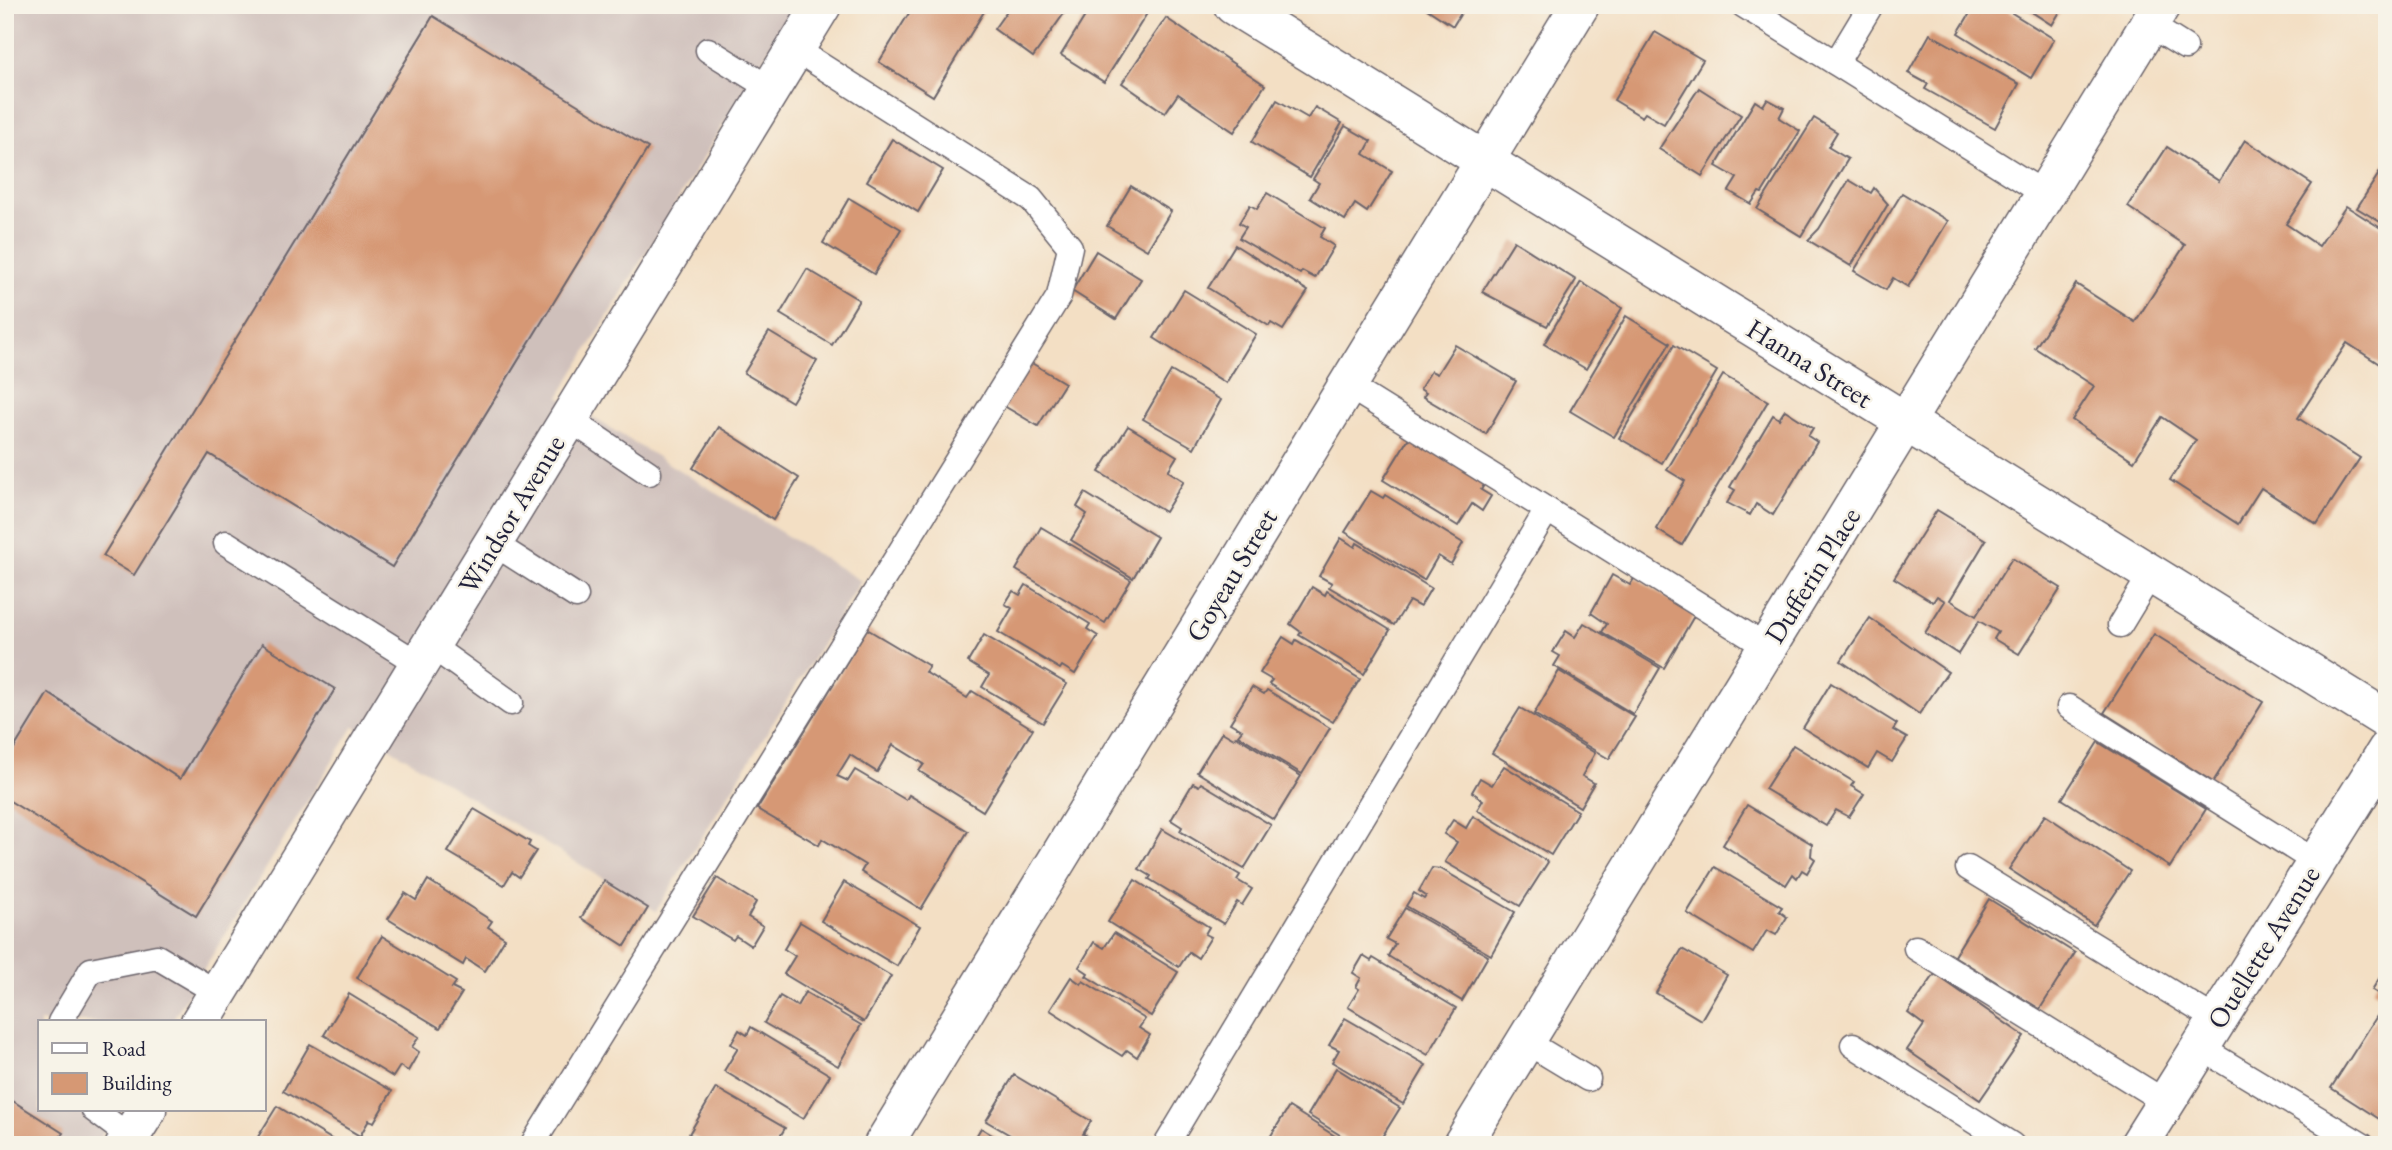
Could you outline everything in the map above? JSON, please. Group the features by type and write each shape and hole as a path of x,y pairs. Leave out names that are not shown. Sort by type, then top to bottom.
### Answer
{"street":[{"name":"Windsor Avenue","path":"209,1008 822,5"},
{"name":"Hanna Street","path":"1233,5 2387,720"},
{"name":"Goyeau Street","path":"883,1145 1580,5"},
{"name":"Dufferin Place","path":"1462,1145 2155,15"},
{"name":"Ouellette Avenue","path":"2139,1145 2387,750"}],"lane":[{"path":"1743,5 2045,194"},
{"path":"1836,63 1871,5"},
{"path":"2155,15 2185,47"},
{"path":"531,1145 1059,296 1070,247 1031,199 795,49"},
{"path":"708,50 771,89"},
{"path":"1347,386 1767,647"},
{"path":"569,419 649,473"},
{"path":"1166,1145 1547,510"},
{"path":"226,543 511,703"},
{"path":"493,543 576,596"},
{"path":"2120,625 2151,575"},
{"path":"2069,707 2316,862"},
{"path":"1968,868 2210,1034 2362,1145"},
{"path":"1916,948 2167,1103"},
{"path":"61,1020 91,970 157,957 209,1008"},
{"path":"1525,1041 1588,1079"},
{"path":"1853,1045 2012,1145"},
{"path":"98,1112 134,1130"}],"shaded area":[{"path":"5,5 795,5 559,397 861,581 656,911 354,726 172,1020 38,1020 38,1112 116,1112 96,1145 5,1145"}],"building":[{"path":"914,5 978,5 985,10 933,96 879,62"},
{"path":"1011,5 1070,5 1033,57 994,29"},
{"path":"1092,5 1151,7 1104,82 1061,55"},
{"path":"1421,5 1466,5 1453,26"},
{"path":"1975,5 1999,5 2054,39 2031,78 1958,33"},
{"path":"2021,5 2064,5 2052,25"},
{"path":"433,16 648,148 392,567 209,454 134,575 103,556"},
{"path":"1166,18 1265,85 1234,132 1178,94 1165,113 1122,83"},
{"path":"1655,32 1703,60 1664,124 1645,113 1642,117 1614,100"},
{"path":"1930,34 2019,84 1995,128 1925,89 1928,84 1908,73"},
{"path":"1699,88 1741,115 1702,176 1659,149"},
{"path":"1767,99 1784,108 1779,118 1800,131 1762,193 1759,192 1751,204 1729,191 1737,178 1716,166 1755,101 1763,106"},
{"path":"1277,100 1308,118 1315,107 1342,123 1310,177 1252,142"},
{"path":"1814,118 1837,132 1828,147 1848,159 1801,236 1757,209"},
{"path":"1345,126 1371,141 1364,154 1392,171 1367,212 1355,204 1345,220 1310,198 1319,183 1313,179"},
{"path":"892,139 943,170 918,212 867,181"},
{"path":"2245,140 2312,184 2286,224 2319,246 2346,206 2387,232 2387,369 2347,343 2298,418 2360,458 2317,524 2261,488 2238,524 2170,480 2196,440 2162,417 2134,461 2072,420 2094,386 2035,348 2076,284 2135,322 2185,245 2128,207 2167,147 2219,181"},
{"path":"2387,161 2387,226 2357,208"},
{"path":"1849,180 1871,193 1874,188 1888,204 1851,266 1808,240 1819,229"},
{"path":"1131,186 1171,211 1147,250 1107,226"},
{"path":"1267,193 1325,228 1320,237 1334,246 1315,278 1302,271 1300,274 1239,238 1246,227 1239,223 1250,205 1257,209"},
{"path":"1902,193 1948,221 1908,287 1893,278 1886,290 1854,271"},
{"path":"849,198 901,229 874,274 823,243"},
{"path":"1514,241 1576,280 1547,326 1482,292"},
{"path":"1235,245 1308,291 1283,330 1271,323 1269,326 1208,288"},
{"path":"1096,251 1141,279 1116,319 1072,291"},
{"path":"807,269 859,300 832,345 780,314"},
{"path":"1581,282 1622,308 1586,369 1544,344"},
{"path":"1184,290 1256,334 1226,383 1154,338"},
{"path":"1626,316 1670,343 1614,437 1570,411"},
{"path":"769,332 817,361 792,402 744,373"},
{"path":"1455,345 1516,381 1486,434 1423,397 1426,393 1420,389 1431,371 1437,374"},
{"path":"1674,345 1717,371 1662,463 1619,438"},
{"path":"1030,362 1065,383 1038,426 1004,406"},
{"path":"1171,371 1221,400 1194,448 1143,419"},
{"path":"1723,375 1768,401 1682,545 1656,529 1685,481 1667,470"},
{"path":"1785,410 1813,428 1808,436 1817,442 1773,515 1756,504 1750,515 1727,503 1735,490 1730,487 1773,415 1779,419"},
{"path":"1128,426 1177,456 1168,471 1184,481 1165,512 1099,472"},
{"path":"719,427 799,478 773,520 693,468"},
{"path":"1410,436 1485,483 1481,490 1491,496 1482,511 1472,504 1458,526 1383,480"},
{"path":"1371,491 1383,498 1385,495 1463,543 1451,564 1438,556 1424,580 1345,532"},
{"path":"1085,493 1157,537 1133,578 1071,540 1087,514 1077,507"},
{"path":"1937,510 1986,540 1950,600 1976,616 2012,558 2061,588 2019,654 1994,639 1998,632 1979,621 1958,654 1925,633 1945,601 1937,596 1933,602 1894,578"},
{"path":"1041,527 1131,580 1105,623 1016,570"},
{"path":"1341,538 1355,547 1357,543 1431,588 1420,607 1409,601 1394,625 1329,587 1332,583 1319,576"},
{"path":"1612,575 1630,585 1635,577 1694,616 1664,668 1602,632 1607,624 1591,613"},
{"path":"1026,585 1090,624 1087,629 1098,636 1075,674 1062,666 1060,669 998,632 1012,608 1005,604 1013,591 1020,595"},
{"path":"1312,587 1325,595 1327,591 1390,630 1364,674 1299,635 1301,632 1290,624"},
{"path":"1870,618 1948,672 1919,714 1841,661"},
{"path":"1584,623 1660,668 1633,714 1554,666 1560,656 1553,652 1566,631 1575,637"},
{"path":"867,629 929,666 925,672 967,698 972,691 1033,729 983,811 919,771 924,764 893,745 877,772 850,755 837,776 848,781 855,770 906,800 909,795 968,831 921,909 861,872 865,865 822,839 819,845 757,809"},
{"path":"2154,634 2263,702 2213,782 2104,713"},
{"path":"984,635 1067,684 1043,723 982,687 989,675 968,662"},
{"path":"1283,637 1294,644 1296,640 1360,679 1333,722 1269,684 1272,680 1260,673"},
{"path":"262,644 335,689 196,916 5,798 5,763 48,693 180,779"},
{"path":"1559,671 1635,717 1609,759 1534,714"},
{"path":"1831,683 1897,724 1893,730 1907,738 1892,762 1877,753 1868,768 1803,728"},
{"path":"1252,687 1264,694 1267,690 1330,728 1302,774 1238,735 1242,730 1230,723"},
{"path":"1520,708 1595,753 1582,776 1594,783 1580,807 1492,753"},
{"path":"1222,732 1234,739 1236,736 1301,776 1274,820 1197,772"},
{"path":"2098,742 2206,809 2170,867 2062,799"},
{"path":"1793,745 1854,782 1851,786 1864,794 1849,817 1836,810 1826,826 1765,789"},
{"path":"1504,766 1578,811 1551,855 1477,810 1483,800 1472,792 1480,778 1492,785"},
{"path":"1193,783 1199,786 1201,783 1271,825 1244,869 1180,831 1182,827 1171,820"},
{"path":"1747,805 1812,844 1811,856 1815,859 1807,873 1802,870 1797,878 1793,874 1786,885 1723,845"},
{"path":"474,809 530,842 528,846 536,851 519,877 512,872 504,885 448,852"},
{"path":"2045,815 2130,871 2094,925 2009,869"},
{"path":"1473,816 1548,862 1520,906 1445,862 1457,842 1444,834 1453,820 1466,828"},
{"path":"1162,829 1240,875 1237,880 1252,889 1242,905 1237,902 1224,924 1149,879 1151,876 1139,869"},
{"path":"1715,867 1782,907 1779,911 1787,917 1776,935 1767,930 1753,953 1687,913"},
{"path":"1432,868 1441,869 1515,912 1491,955 1406,906 1414,893 1424,899 1426,896 1419,891"},
{"path":"717,878 756,902 748,917 763,926 751,946 736,936 733,940 693,916"},
{"path":"428,880 492,921 488,927 505,938 485,971 466,959 463,965 388,919 405,893 416,900"},
{"path":"1135,880 1209,927 1205,934 1211,937 1198,958 1189,952 1179,967 1108,922"},
{"path":"604,881 648,908 625,946 581,918"},
{"path":"844,882 920,926 897,966 821,921"},
{"path":"1989,899 2075,953 2040,1009 1954,956"},
{"path":"1405,908 1488,956 1462,1001 1388,956 1395,944 1386,939"},
{"path":"800,922 891,976 864,1022 784,974 795,956 784,949"},
{"path":"1114,933 1178,972 1151,1016 1086,976 1088,973 1079,967 1094,942 1104,948"},
{"path":"382,936 456,982 452,988 462,993 440,1028 357,978"},
{"path":"1682,949 1727,975 1701,1020 1656,993"},
{"path":"1363,956 1371,961 1373,958 1456,1008 1428,1055 1348,1007 1359,989 1356,987 1361,978 1353,973"},
{"path":"2387,966 2387,999 2372,990"},
{"path":"1935,974 2024,1036 1980,1100 1907,1050 1924,1025 1908,1013"},
{"path":"1071,977 1081,984 1083,981 1145,1019 1139,1028 1150,1035 1137,1057 1127,1050 1122,1056 1050,1010"},
{"path":"805,992 861,1025 838,1066 764,1023 780,996 797,1006"},
{"path":"349,994 419,1037 412,1047 419,1052 408,1071 400,1066 393,1077 324,1035"},
{"path":"2377,1016 2387,1022 2387,1124 2331,1088"},
{"path":"1345,1018 1426,1065 1403,1104 1332,1062 1339,1050 1329,1045"},
{"path":"751,1027 830,1075 803,1119 724,1071 738,1048 731,1044 739,1030 747,1035"},
{"path":"310,1044 392,1091 374,1122 369,1120 360,1136 283,1091"},
{"path":"1336,1068 1400,1108 1377,1145 1365,1142 1363,1145 1356,1145 1308,1115"},
{"path":"1014,1075 1091,1121 1083,1134 1089,1137 1084,1145 1027,1145 986,1121"},
{"path":"716,1088 785,1128 775,1145 707,1145 689,1134"},
{"path":"5,1096 63,1133 55,1145 5,1145"},
{"path":"277,1106 341,1145 253,1145"},
{"path":"1289,1107 1308,1119 1349,1145 1265,1145"},
{"path":"981,1128 1008,1145 971,1145"}]}
